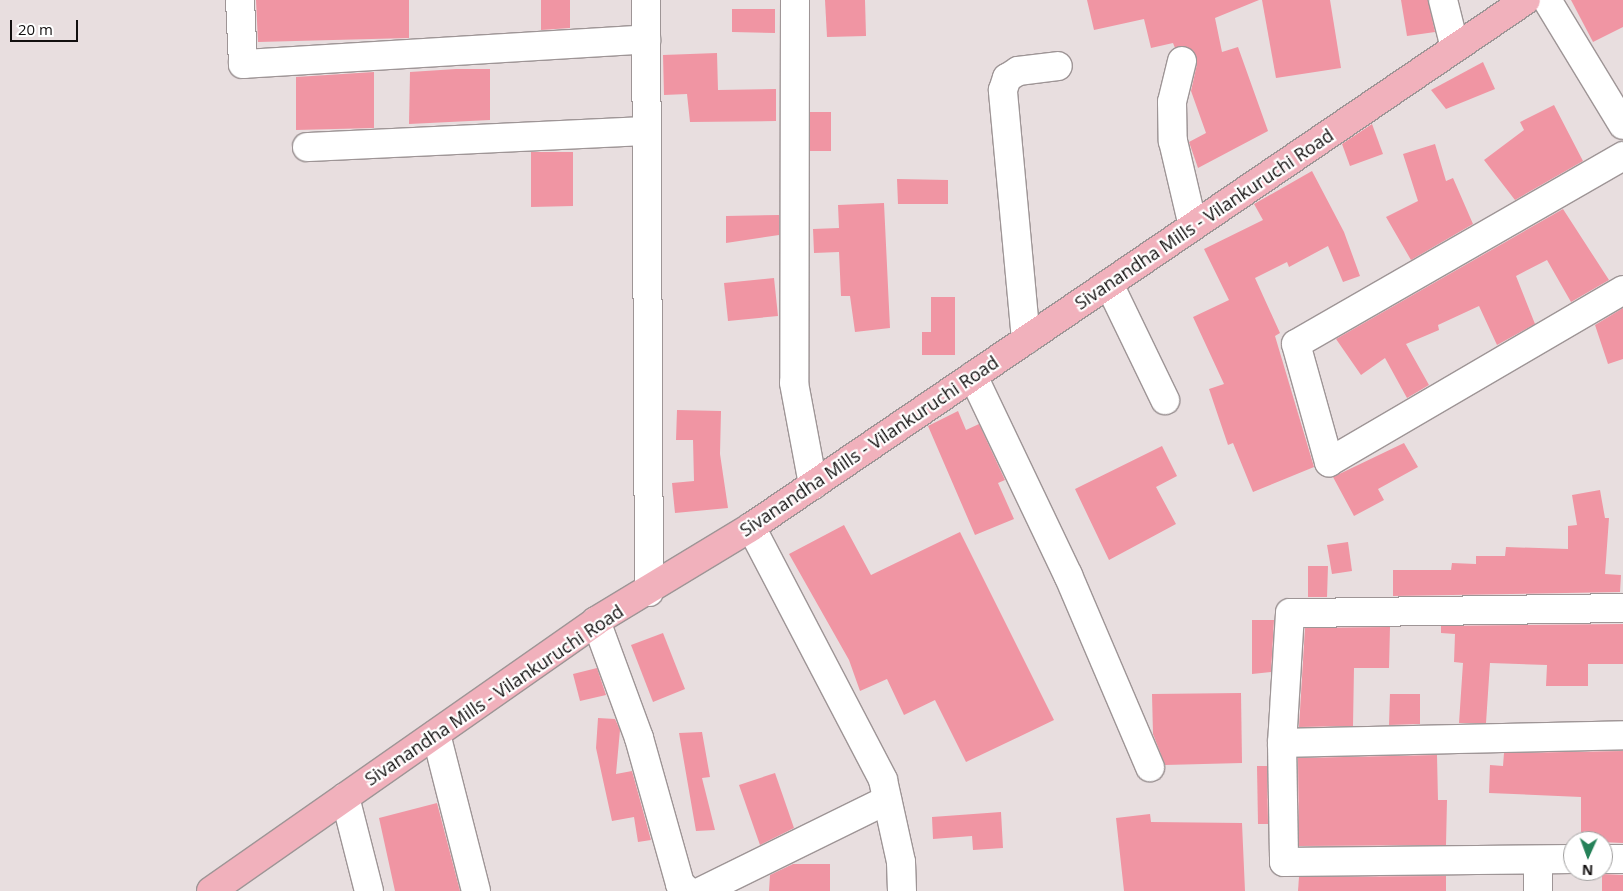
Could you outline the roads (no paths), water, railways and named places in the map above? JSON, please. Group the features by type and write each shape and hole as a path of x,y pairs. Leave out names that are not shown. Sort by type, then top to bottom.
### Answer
{"main road":[{"name":"Sivanandha Mills - Vilankuruchi Road","path":"211,891 596,621 649,592 751,527 1526,0"}],"street":[{"path":"240,0 243,64 646,38"},
{"path":"646,0 649,592"},
{"path":"795,0 794,383 813,485"},
{"path":"1443,0 1455,48"},
{"path":"1547,0 1623,125"},
{"path":"1182,61 1172,102 1173,141 1193,226"},
{"path":"1026,340 1003,90 1007,78 1018,71 1058,66"},
{"path":"307,147 647,131"},
{"path":"1623,156 1296,344 1329,462 1623,290"},
{"path":"1109,284 1165,400"},
{"path":"973,376 1068,575 1150,767"},
{"path":"751,527 883,780 902,891"},
{"path":"1563,860 1284,862 1282,743 1290,613 1623,608"},
{"path":"596,621 639,738 680,884 688,891"},
{"path":"436,734 476,891"},
{"path":"1282,743 1623,735"},
{"path":"345,798 369,891"},
{"path":"702,891 887,800"},
{"path":"1538,860 1538,891"}]}
